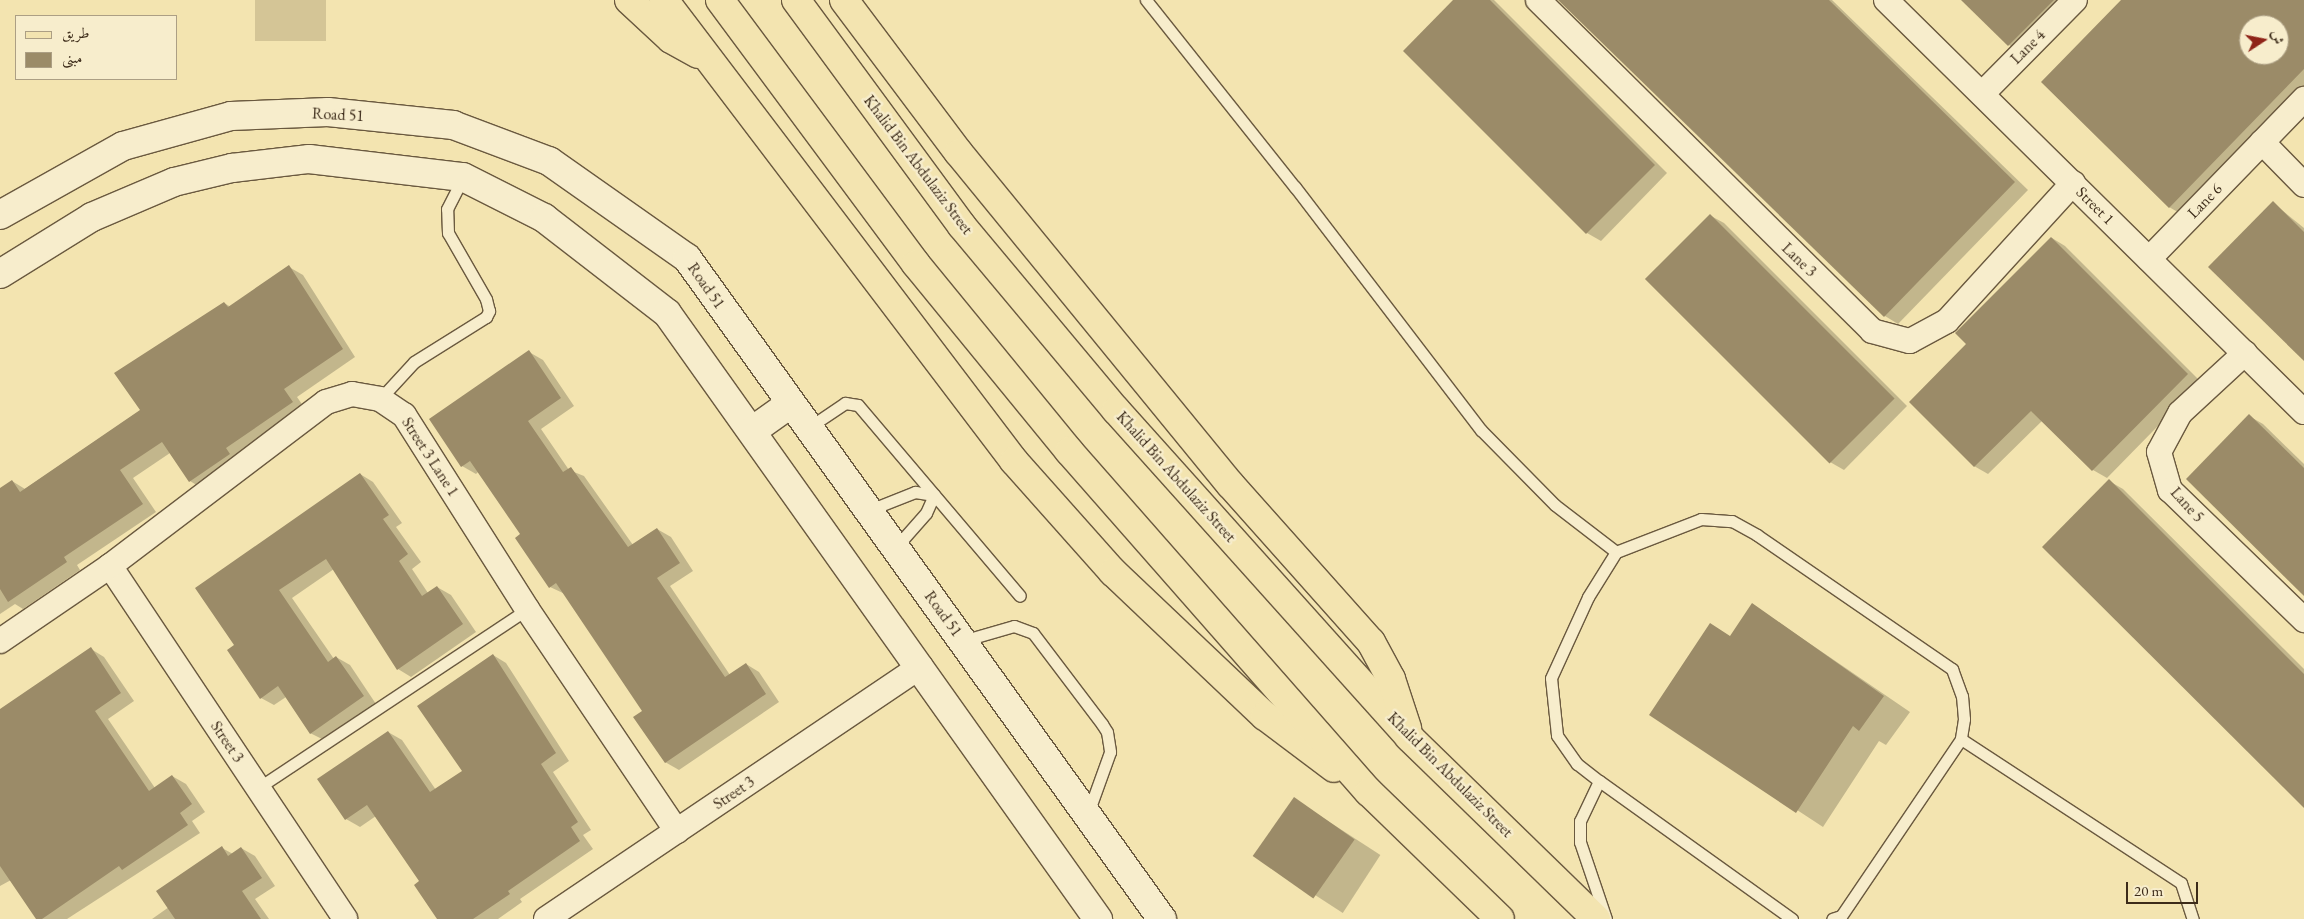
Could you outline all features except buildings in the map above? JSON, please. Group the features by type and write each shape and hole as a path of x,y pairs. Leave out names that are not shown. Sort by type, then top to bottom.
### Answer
{"main road":[{"path":"629,0 671,39 707,59"},
{"path":"664,0 1014,461 1113,572 1265,716 1293,739 1369,792"},
{"path":"720,0 916,264 1069,451 1369,792 1500,919"},
{"name":"Khalid Bin Abdulaziz Street","path":"796,0 962,226 1116,410 1410,737 1596,919"},
{"path":"844,0 959,153 1129,361 1230,484 1371,642 1391,679 1410,737"}],"street":[{"name":"Lane 3","path":"1538,0 1872,331 1910,341 1947,321 2073,184"},
{"name":"Street 1","path":"1886,0 2304,412"},
{"name":"Lane 4","path":"1982,94 2075,0"},
{"name":"Lane 6","path":"2149,259 2304,100"},
{"name":"Road 51","path":"0,215 122,146 231,116 328,112 453,126 549,162 687,258 790,404 1162,919"},
{"path":"2262,142 2304,185"},
{"path":"0,274 92,217 174,182 232,168 309,159 464,177 544,218 667,313 921,666 1098,919"},
{"name":"Lane 5","path":"2245,353 2180,413 2159,452 2170,490 2304,620"},
{"name":"Street 3 Lane 1","path":"0,641 110,566 326,402 352,394 380,399 404,415 527,609 677,831"},
{"path":"752,431 790,404"},
{"name":"Street 3","path":"110,566 345,919"},
{"name":"Street 3","path":"546,919 921,666"}],"lane":[{"path":"1146,0 1295,187 1481,430 1555,505 1616,552"},
{"path":"380,399 414,362 480,321 489,311 486,299 448,233 447,209 464,177"},
{"path":"808,428 845,403 858,405 1020,596"},
{"path":"867,511 915,492 934,495"},
{"path":"895,548 926,513 934,495"},
{"path":"1792,919 1577,764 1557,735 1551,678 1588,597 1616,552 1701,519 1732,521 1952,669 1962,696 1964,720 1961,739 1840,918"},
{"path":"258,788 527,609"},
{"path":"962,641 1014,626 1033,633 1102,724 1110,752 1087,815"},
{"path":"1961,739 2181,884 2193,919"},
{"path":"1599,781 1580,821 1580,842 1606,919"}],"shaded area":[{"path":"255,0 326,0 326,41 255,41"}]}
